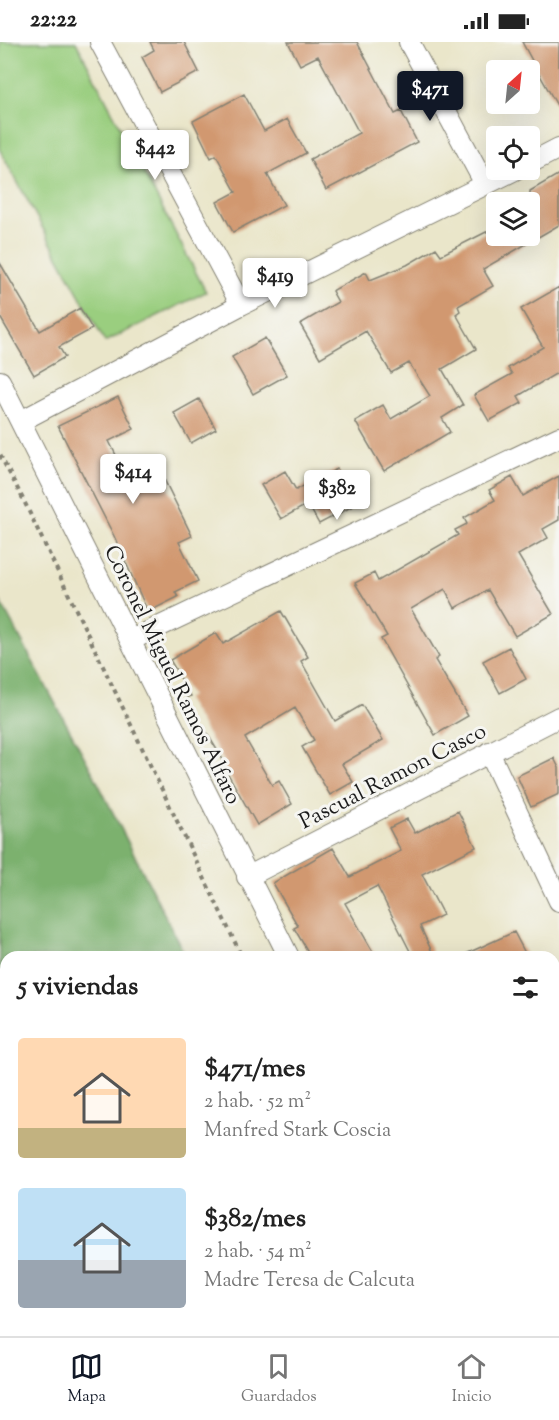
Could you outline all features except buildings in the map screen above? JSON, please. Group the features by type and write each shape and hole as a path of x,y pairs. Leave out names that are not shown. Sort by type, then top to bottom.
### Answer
{"street":[{"path":"100,42 220,260 241,305"},
{"path":"409,42 485,184"},
{"path":"540,158 559,148"},
{"path":"21,421 241,305 494,180"},
{"name":"Coronel Miguel Ramos Alfaro","path":"0,381 286,951"},
{"path":"131,640 559,437"},
{"name":"Pascual Ramon Casco","path":"247,877 559,717"},
{"path":"489,752 559,901"}],"path":[{"path":"0,455 239,951"}],"green space":[{"path":"0,42 76,42 206,292 105,342 0,150"},
{"path":"0,601 93,773 183,951 0,951"}]}
